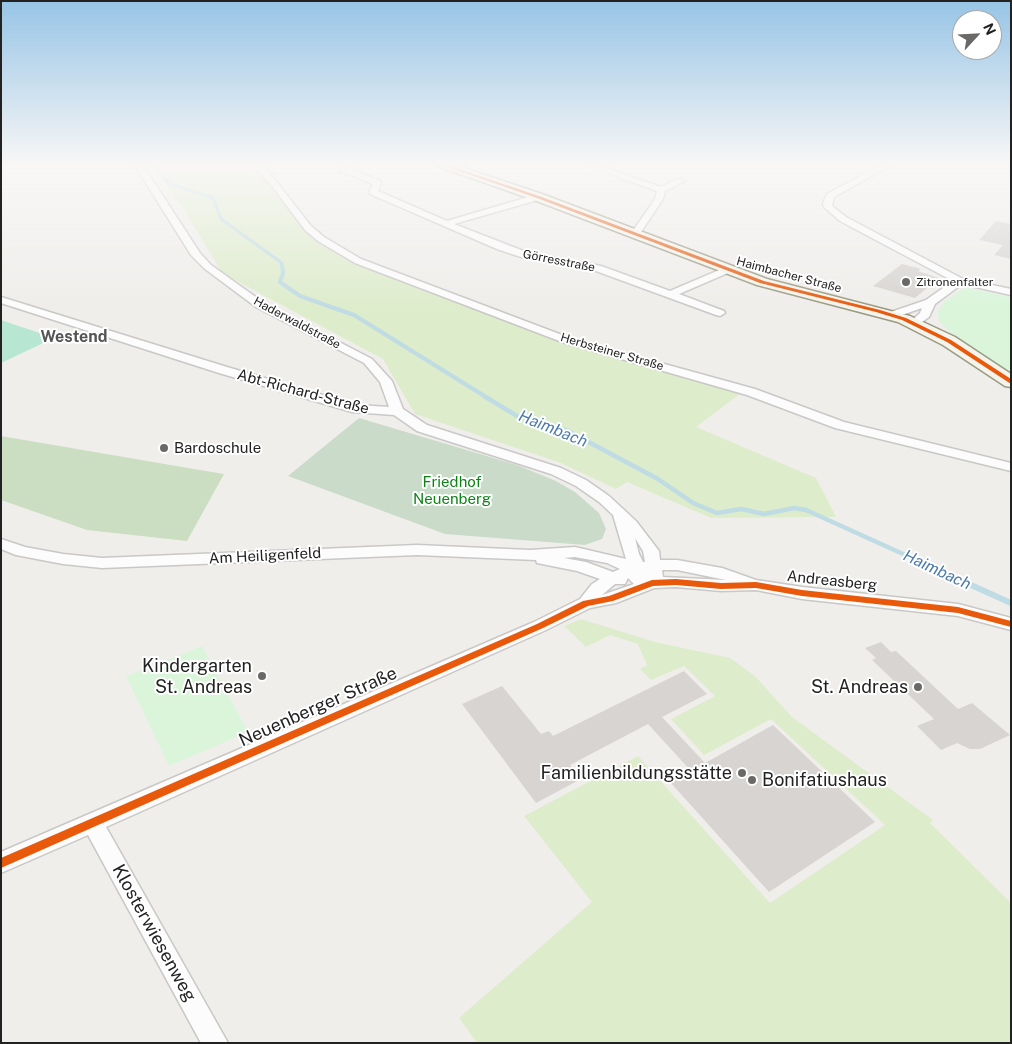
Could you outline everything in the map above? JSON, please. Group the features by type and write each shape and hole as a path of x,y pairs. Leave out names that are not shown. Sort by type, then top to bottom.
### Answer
{"main road":[{"name":"Haimbacher Straße","path":"579,213 727,270 782,288 892,315 914,323 949,341 1011,382"}],"street":[{"name":"Haderwaldstraße","path":"169,213 196,254 208,267 260,305 358,354 368,361 386,382 397,411"},
{"name":"Herbsteiner Straße","path":"295,213 308,228 321,239 358,261 566,340 751,392 840,425 1011,467"},
{"name":"Görresstraße","path":"423,213 500,247 524,255 598,268 720,313"},
{"path":"448,223 484,213"},
{"path":"632,233 638,230 650,213"},
{"path":"835,213 843,219 960,281 1011,292"},
{"path":"671,294 727,270"},
{"path":"892,315 930,302 960,281"},
{"name":"Abt-Richard-Straße","path":"1,300 223,370 356,409 397,411"},
{"path":"914,323 925,315 930,302"},
{"path":"397,411 422,428 556,471 581,483 604,499 642,537 651,551 653,565 646,586"},
{"path":"619,515 626,533 634,569 646,586"},
{"name":"Am Heiligenfeld","path":"1,544 22,551 62,559 102,563 417,550 530,555 575,552 611,559 634,569"},
{"name":"Am Heiligenfeld","path":"530,555 580,566 646,586"},
{"name":"Andreasberg","path":"634,569 653,565 677,565 722,573 756,585 802,593 958,610 1011,624"},
{"name":"Neuenberger Straße","path":"586,604 598,588 614,577 634,569"},
{"name":"Andreasberg","path":"646,586 676,582 722,586 756,585"},
{"name":"Neuenberger Straße","path":"1,862 540,626 586,604 610,599 646,586"},
{"name":"Klosterwiesenweg","path":"93,823 215,1043"}],"green space":[{"path":"186,213 296,213 305,223 331,243 372,264 563,341 741,393 696,427 816,478 836,517 711,518 627,482 616,489 561,463 415,414 383,359 222,273"},
{"path":"968,288 1011,297 1011,373 949,331 939,321 938,311 944,302 959,291"},
{"path":"1,320 54,338 1,363"},
{"name":"Friedhof Neuenberg","path":"359,418 517,465 556,481 575,492 599,513 606,529 602,539 585,545 445,534 288,476"},
{"path":"1,436 224,474 187,541 87,530 1,500"},
{"path":"581,619 655,642 730,658 755,676 792,717 933,820 930,823 1011,903 1011,1043 477,1043 459,1018 592,902 524,816 638,756 770,903 885,825 771,719 704,755 671,719 715,696 684,666 651,680 640,669 647,665 638,644 610,635 586,647 564,626"},
{"path":"202,646 248,732 169,766 126,676"}],"building":[{"path":"996,221 1011,224 1011,259 994,255 1003,245 979,240"},
{"name":"Zitronenfalter","path":"902,264 921,269 918,271 939,278 915,298 873,286"},
{"name":"St. Andreas","path":"881,642 891,652 896,651 958,709 972,703 1010,735 980,749 970,749 957,743 941,750 917,726 934,719 872,660 876,658 865,648"},
{"name":"Bonifatiushaus","path":"684,671 707,694 662,717 705,763 773,725 875,822 769,892 670,782 691,771 648,724 570,765 581,779 536,803 462,704 502,686 541,734 549,731 553,736"}],"waterway":[{"name":"Haimbach","path":"219,213 221,219 282,263 282,265"},
{"name":"Haimbach","path":"282,265 283,273 280,282 300,296 354,315 486,397"},
{"name":"Haimbach","path":"484,396 517,416 568,431 658,479 693,503 717,513 741,509 764,514 794,508 806,510 923,563"},
{"name":"Haimbach","path":"920,562 1011,603"}],"cycle path":[{"path":"579,213 762,282 904,319 949,341 1011,382"},
{"path":"1,863 540,626 586,603 610,599 652,583 676,582 721,586 756,585 802,593 958,610 1011,624"}],"place":[{"name":"Zitronenfalter","path":"906,282"},
{"name":"Bardoschule","path":"164,448"},
{"name":"Kindergarten St. Andreas","path":"262,676"},
{"name":"St. Andreas","path":"918,687"},
{"name":"Familienbildungsstätte","path":"742,773"},
{"name":"Bonifatiushaus","path":"752,780"}],"district":[{"name":"Westend","path":"74,337"}]}
